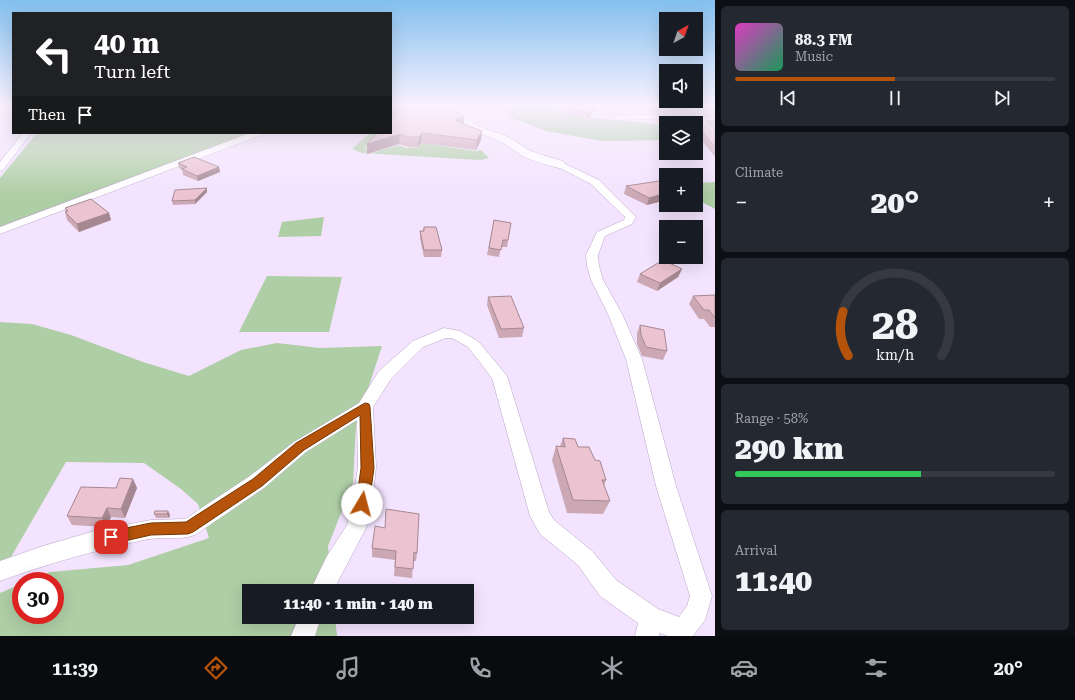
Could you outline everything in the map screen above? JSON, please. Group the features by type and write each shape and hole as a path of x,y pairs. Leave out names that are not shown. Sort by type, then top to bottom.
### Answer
{"street":[{"path":"0,168 25,136"},
{"path":"0,231 251,136"},
{"path":"0,571 43,556 98,540 151,529 188,528 257,482 300,447 365,407 385,375 418,344 444,332 455,334 473,344 499,376 540,516 547,527 585,558 608,588 649,627 683,630 697,612 701,596 666,486 634,359 615,314 597,280 593,266 592,255 601,234 628,222 631,217 595,182 559,164 526,152 506,140 494,136"},
{"path":"324,584 356,528 362,504 368,468 365,407"},
{"path":"303,636 307,624"}],"green space":[{"path":"35,136 244,136 0,228 0,178"},
{"path":"367,136 385,136 387,141 364,148 372,153 399,145 406,148 419,147 422,143 476,151 481,150 489,158 480,160 362,153 352,149"},
{"path":"572,136 659,136 659,140 602,141"},
{"path":"715,182 715,209 703,202 703,183"},
{"path":"324,217 321,236 278,237 282,222"},
{"path":"267,276 342,277 329,332 239,332"},
{"path":"0,322 32,324 71,335 143,362 189,376 241,350 277,343 320,348 382,346 356,426 353,483 328,546 332,584 242,584 242,624 336,624 337,636 0,636 0,593 12,588 12,624 64,624 64,572 50,572 128,565 209,538 198,504 181,489 144,463 66,462 0,576"}],"building":[{"path":"375,136 394,136 367,144"},
{"path":"404,136 420,136 419,137"},
{"path":"443,136 479,136 477,140"},
{"path":"705,136 715,136 715,147"},
{"path":"194,157 219,167 197,176 182,169 187,167 178,163"},
{"path":"659,181 659,195 649,198 626,186"},
{"path":"207,188 195,200 172,201 175,190"},
{"path":"91,199 109,213 77,224 65,212 68,211 65,208"},
{"path":"494,220 511,223 508,240 503,240 501,250 489,248"},
{"path":"424,227 436,227 442,250 424,250 420,231 424,231"},
{"path":"659,262 659,264 671,264 682,269 660,283 640,274"},
{"path":"715,295 715,318 709,310 704,310 693,296"},
{"path":"511,296 524,328 501,329 488,297"},
{"path":"640,325 664,330 667,351 646,347 641,335"},
{"path":"563,438 575,439 578,447 589,447 595,460 600,461 606,480 602,480 610,501 573,500 556,446 565,447"},
{"path":"120,478 133,479 121,509 107,508 102,518 67,516 81,487 116,488"},
{"path":"386,509 419,514 417,553 414,552 413,569 395,567 396,551 372,548 375,526 385,528"},
{"path":"155,511 168,511 167,514 154,514"}],"route":[{"path":"111,537 151,529 188,528 257,482 300,447 365,407 368,468 362,504"}]}
